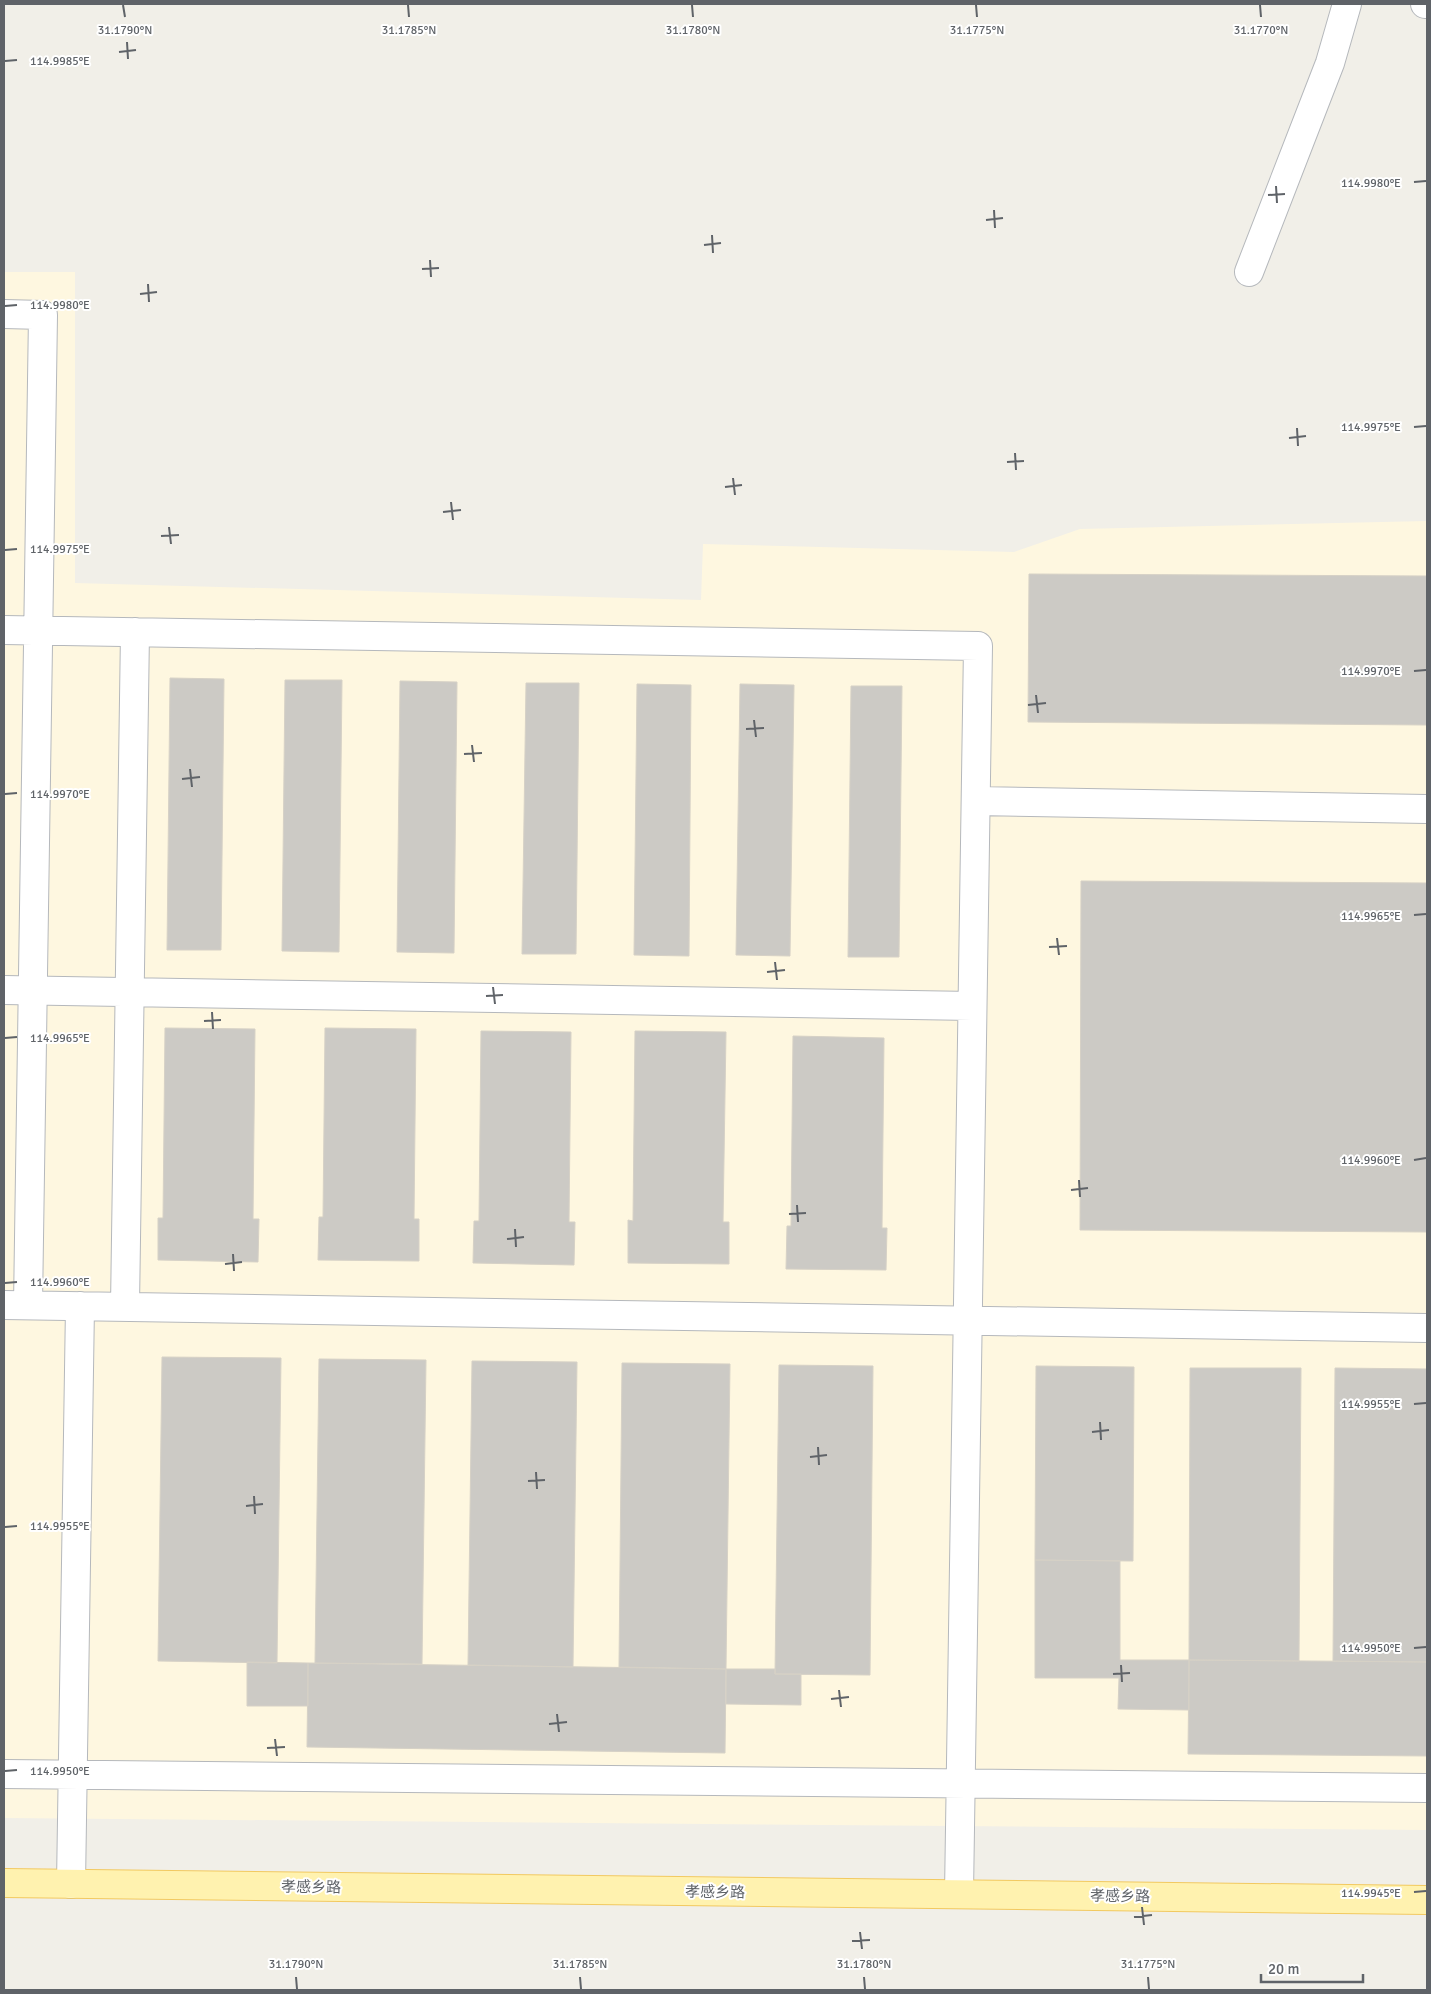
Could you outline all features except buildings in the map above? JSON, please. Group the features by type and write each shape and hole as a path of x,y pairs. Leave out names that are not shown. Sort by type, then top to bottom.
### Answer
{"main road":[{"name":"孝感乡路","path":"4,1883 1427,1900"}],"street":[{"path":"1248,272 1330,63 1347,4"},
{"path":"4,314 43,315 32,991 16,1305 1427,1328"},
{"path":"4,630 978,646 959,1894"},
{"path":"125,1306 135,632"},
{"path":"976,801 1427,809"},
{"path":"4,990 972,1006"},
{"path":"71,1884 80,1306"},
{"path":"4,1774 1427,1788"}],"shaded area":[{"path":"4,272 75,272 75,583 701,600 703,544 1014,552 1080,529 1427,521 1427,1830 4,1818"}]}
